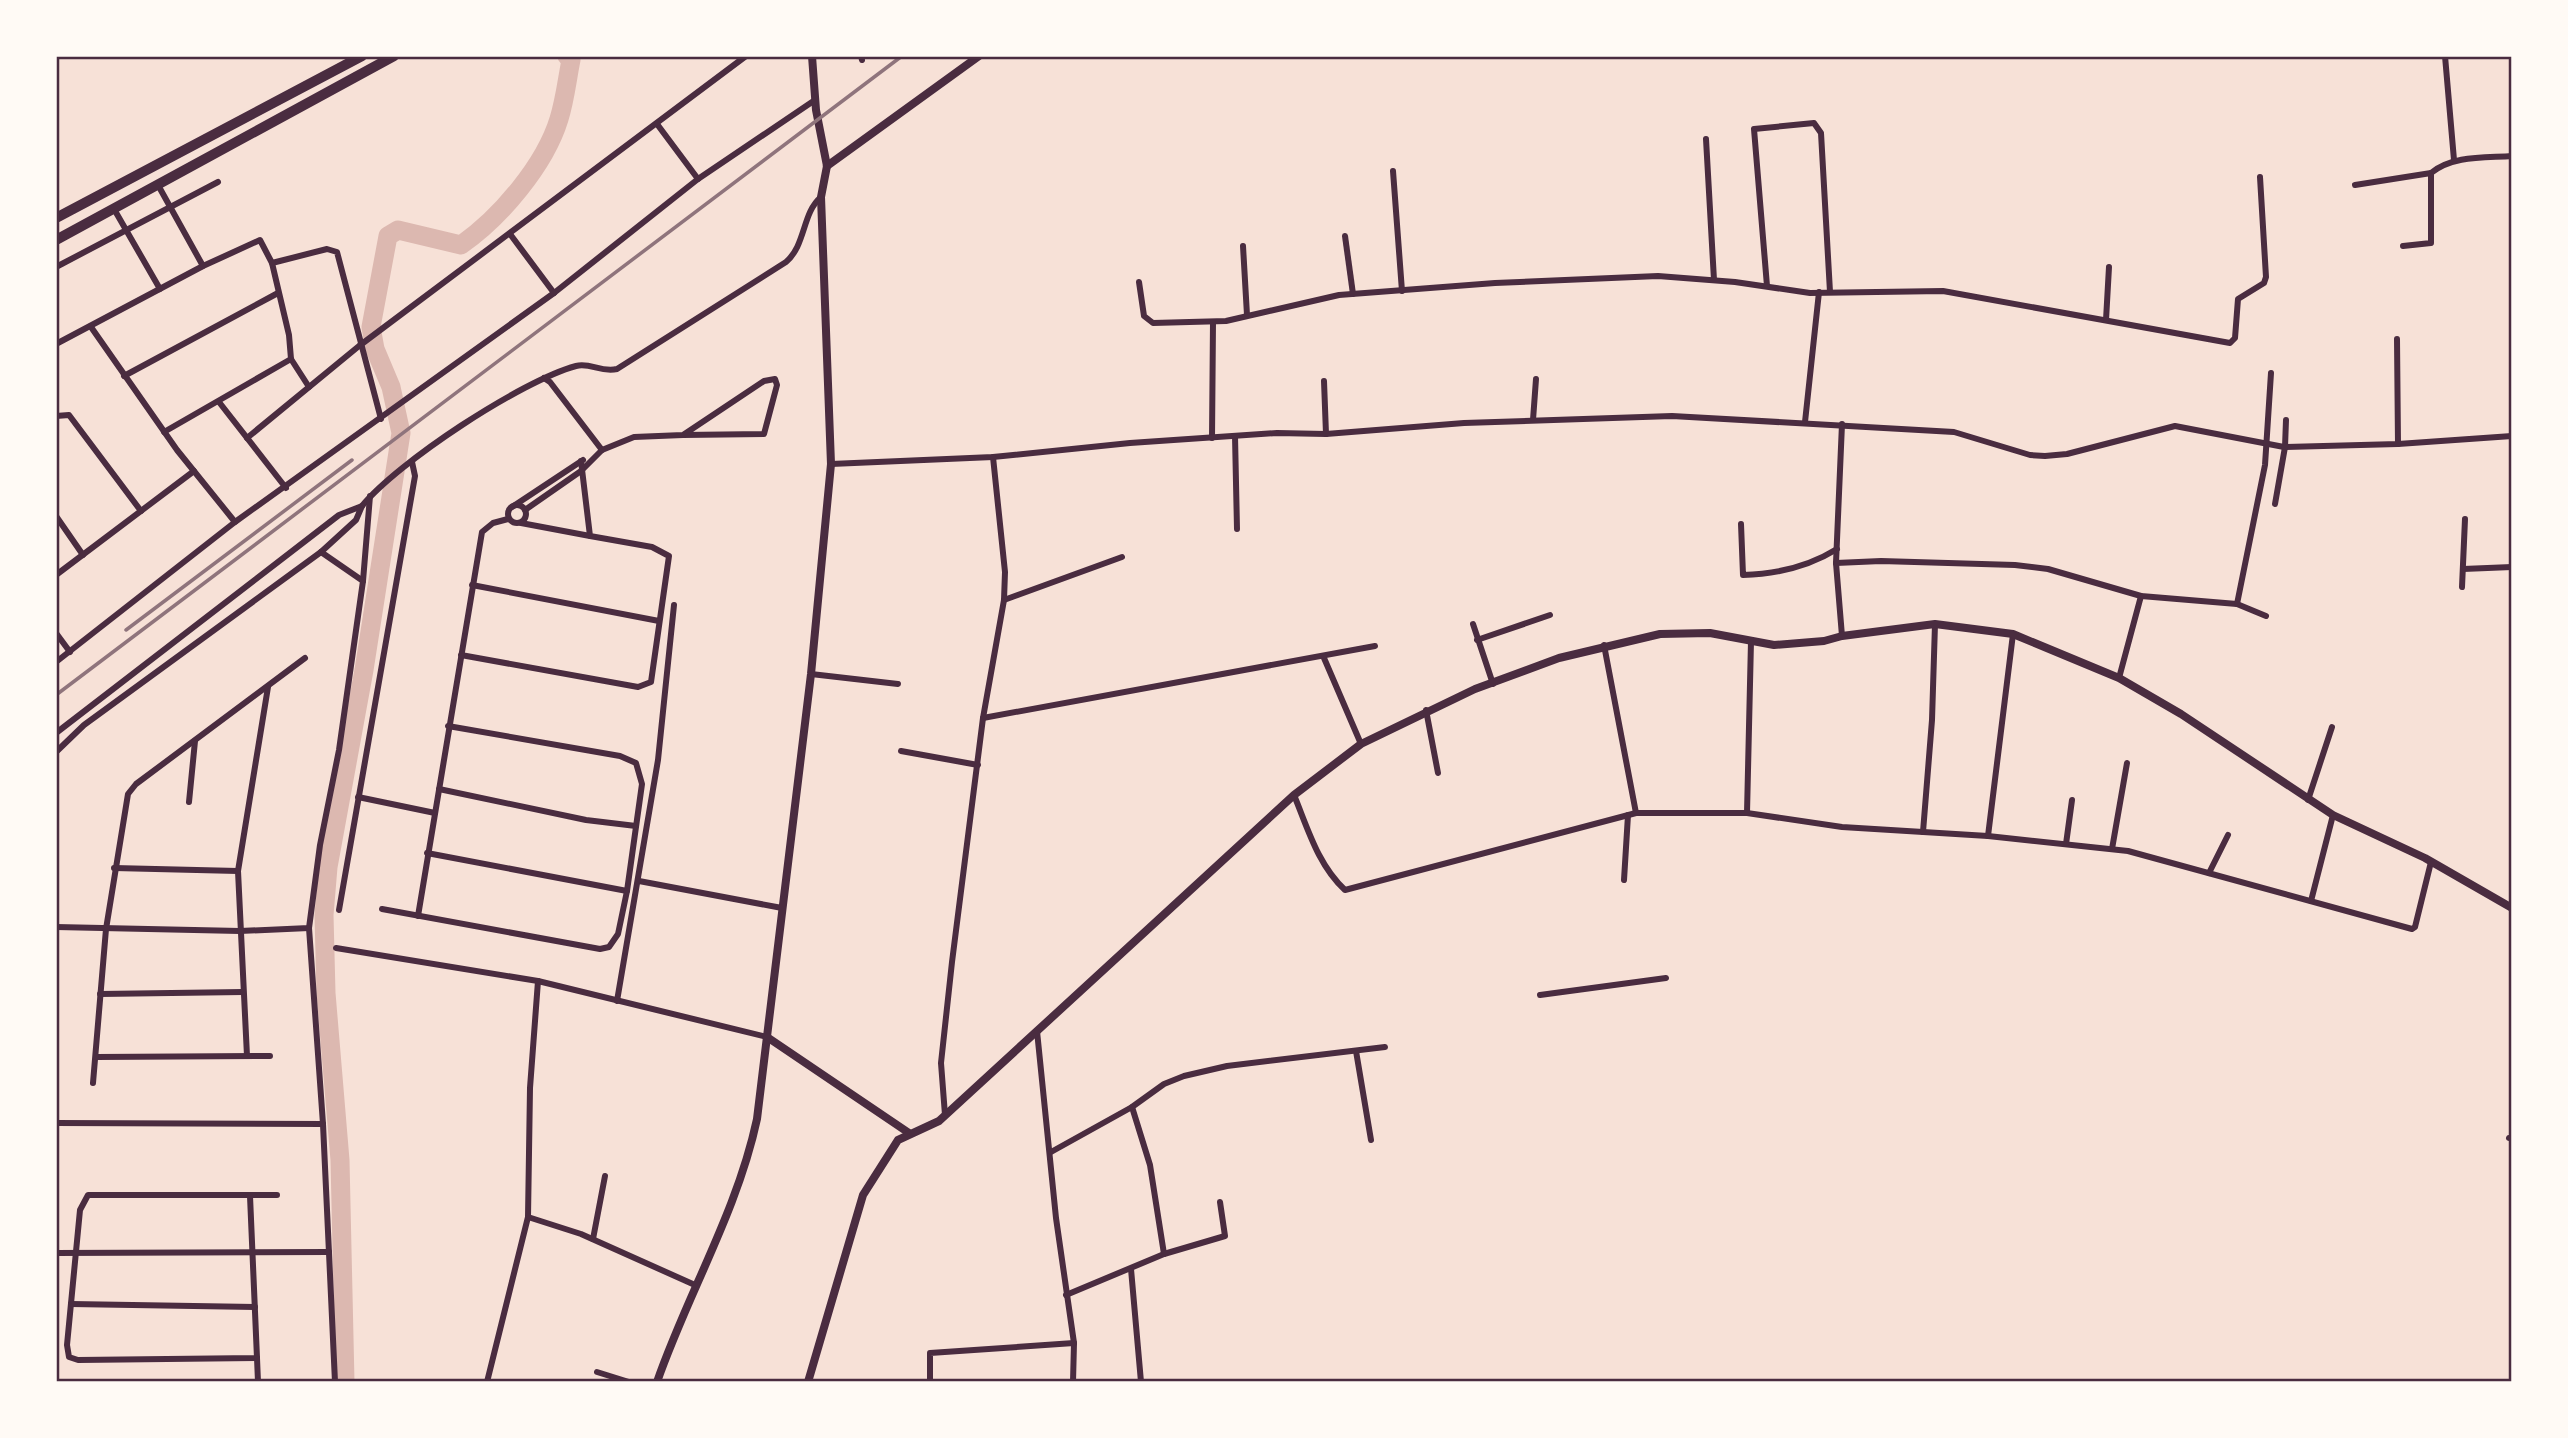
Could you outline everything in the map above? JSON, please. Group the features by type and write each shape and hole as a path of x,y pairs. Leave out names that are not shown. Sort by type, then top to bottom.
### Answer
{"highway":[{"path":"56,218 362,56"},
{"path":"56,240 394,56"}],"street":[{"path":"727,56 734,65"},
{"path":"247,438 359,346 380,333 746,56"},
{"path":"657,1382 695,1285 731,1209 748,1160 757,1119 810,674 831,464 821,197 827,166 815,100 812,56"},
{"path":"827,166 979,56"},
{"path":"2445,56 2454,160"},
{"path":"56,662 235,522 286,488 554,293 698,179 815,100"},
{"path":"1767,286 1754,129 1814,123 1821,133 1830,292"},
{"path":"657,124 698,179"},
{"path":"1706,139 1714,280"},
{"path":"2355,185 2431,173 2454,160 2512,156"},
{"path":"1393,171 1402,291"},
{"path":"2403,246 2424,246 2432,239 2431,173"},
{"path":"1139,282 1146,320 1153,323 1213,322 1353,294 1630,277 1714,280 1819,292 1943,290 2226,343 2234,341 2238,299 2264,283 2266,277 2260,177"},
{"path":"56,267 218,182"},
{"path":"158,185 203,266"},
{"path":"56,752 84,725 321,552 356,520 362,506 379,486 431,447 544,377 580,365 601,372 617,369 786,262 798,249 814,203 821,197"},
{"path":"114,209 160,289"},
{"path":"510,234 554,293"},
{"path":"1345,236 1353,294"},
{"path":"56,344 258,240 262,241 272,263 291,359 309,387"},
{"path":"1243,246 1247,315"},
{"path":"272,263 327,249 337,252 359,346 381,419"},
{"path":"2106,320 2109,267"},
{"path":"1805,422 1819,292"},
{"path":"124,376 278,293"},
{"path":"1212,438 1213,322"},
{"path":"91,327 164,432 235,522"},
{"path":"2397,339 2398,444"},
{"path":"164,432 291,359"},
{"path":"2237,604 2268,445 2271,373"},
{"path":"544,377 602,450"},
{"path":"524,510 581,471 602,450 634,437 764,434 776,385 775,379 764,381 683,435"},
{"path":"1533,420 1536,379"},
{"path":"1324,381 1326,434"},
{"path":"219,402 286,488"},
{"path":"56,416 69,415 141,511"},
{"path":"831,464 993,457 1235,436 1326,434 1533,420 1672,416 1954,432 2031,455 2045,456 2067,454 2175,426 2285,447 2398,444 2512,436"},
{"path":"2275,504 2285,447 2286,420"},
{"path":"1842,424 1836,563 1842,636"},
{"path":"1235,436 1237,529"},
{"path":"945,1115 942,1063 983,718 1004,600 1005,572 993,457"},
{"path":"461,655 638,687 647,686 654,677 659,621 669,562 665,552 514,523 509,519 508,512 512,506 581,461 592,458"},
{"path":"581,461 590,536"},
{"path":"339,910 415,477 412,462"},
{"path":"56,575 194,471"},
{"path":"335,1382 323,1124 309,928 363,581 370,495"},
{"path":"56,733 339,515 362,506"},
{"path":"512,506 519,506 524,510 525,517 521,523"},
{"path":"56,516 83,555"},
{"path":"418,916 482,532 494,523 509,519"},
{"path":"2462,587 2466,519"},
{"path":"1741,524 1743,575 1797,569 1837,549"},
{"path":"321,529 332,541"},
{"path":"321,552 363,581"},
{"path":"1004,600 1122,558"},
{"path":"1836,563 1881,561 2015,565 2048,569 2141,596 2237,604 2266,616"},
{"path":"2463,569 2512,567"},
{"path":"472,585 659,621"},
{"path":"2119,678 2141,596"},
{"path":"617,1002 658,760 674,605"},
{"path":"1477,640 1550,614"},
{"path":"1473,624 1493,684"},
{"path":"1923,832 1933,720 1936,624"},
{"path":"808,1382 863,1195 898,1140 909,1133 925,1129 945,1115 1294,795 1361,744 1426,710 1604,645 1683,631 1774,645 1800,644 1936,624 2013,634 2119,678 2181,714 2333,815 2433,863 2512,908"},
{"path":"56,633 70,652"},
{"path":"1988,836 2013,634"},
{"path":"1747,813 1751,641"},
{"path":"1604,645 1636,813"},
{"path":"983,718 1324,658 1375,646"},
{"path":"93,1083 106,929 128,794 136,784 305,658"},
{"path":"1324,658 1361,744"},
{"path":"810,674 898,684"},
{"path":"247,1056 238,871 268,687"},
{"path":"1426,710 1438,773"},
{"path":"382,909 600,949 609,947 618,934 642,784 639,768 632,760 448,726"},
{"path":"2308,800 2332,727"},
{"path":"189,802 195,741"},
{"path":"901,751 978,765"},
{"path":"2112,849 2127,763"},
{"path":"439,789 586,820 636,826"},
{"path":"1294,795 1318,855 1327,871 1345,890 1636,813 1747,813 1842,827 1988,836 2112,849 2412,929 2433,863"},
{"path":"358,797 435,813"},
{"path":"2066,844 2072,800"},
{"path":"1624,880 1628,815"},
{"path":"2311,901 2333,815"},
{"path":"2209,873 2228,835"},
{"path":"427,853 627,891"},
{"path":"114,868 238,871"},
{"path":"639,881 782,908"},
{"path":"56,927 240,931 309,928"},
{"path":"336,948 538,981 767,1037 909,1133"},
{"path":"1540,995 1665,978"},
{"path":"486,1382 528,1217 530,1088 538,981"},
{"path":"100,994 243,992"},
{"path":"1037,1031 1066,1295 1074,1343 1073,1382"},
{"path":"1051,1152 1132,1107 1164,1084 1184,1076 1227,1066 1385,1047"},
{"path":"1356,1051 1371,1140"},
{"path":"96,1057 270,1056"},
{"path":"1132,1107 1150,1165 1164,1254"},
{"path":"56,1123 323,1124"},
{"path":"593,1239 605,1176"},
{"path":"257,1358 72,1359 67,1345 80,1210 88,1195 277,1195"},
{"path":"250,1196 258,1382"},
{"path":"1066,1295 1164,1254 1225,1236 1220,1202"},
{"path":"528,1217 593,1239 695,1285"},
{"path":"56,1253 329,1252"},
{"path":"1131,1269 1141,1382"},
{"path":"71,1304 256,1307"},
{"path":"930,1382 930,1353 1074,1343"},
{"path":"597,1372 629,1382"}],"waterway":[{"path":"345,1382 340,1160 326,993 324,915 328,867 364,670 401,433 391,387 375,349 371,327 388,236 398,230 461,245 491,220 532,172 559,119 571,60 567,56"}],"railway":[{"path":"56,695 902,56"},
{"path":"126,630 352,460"}]}
